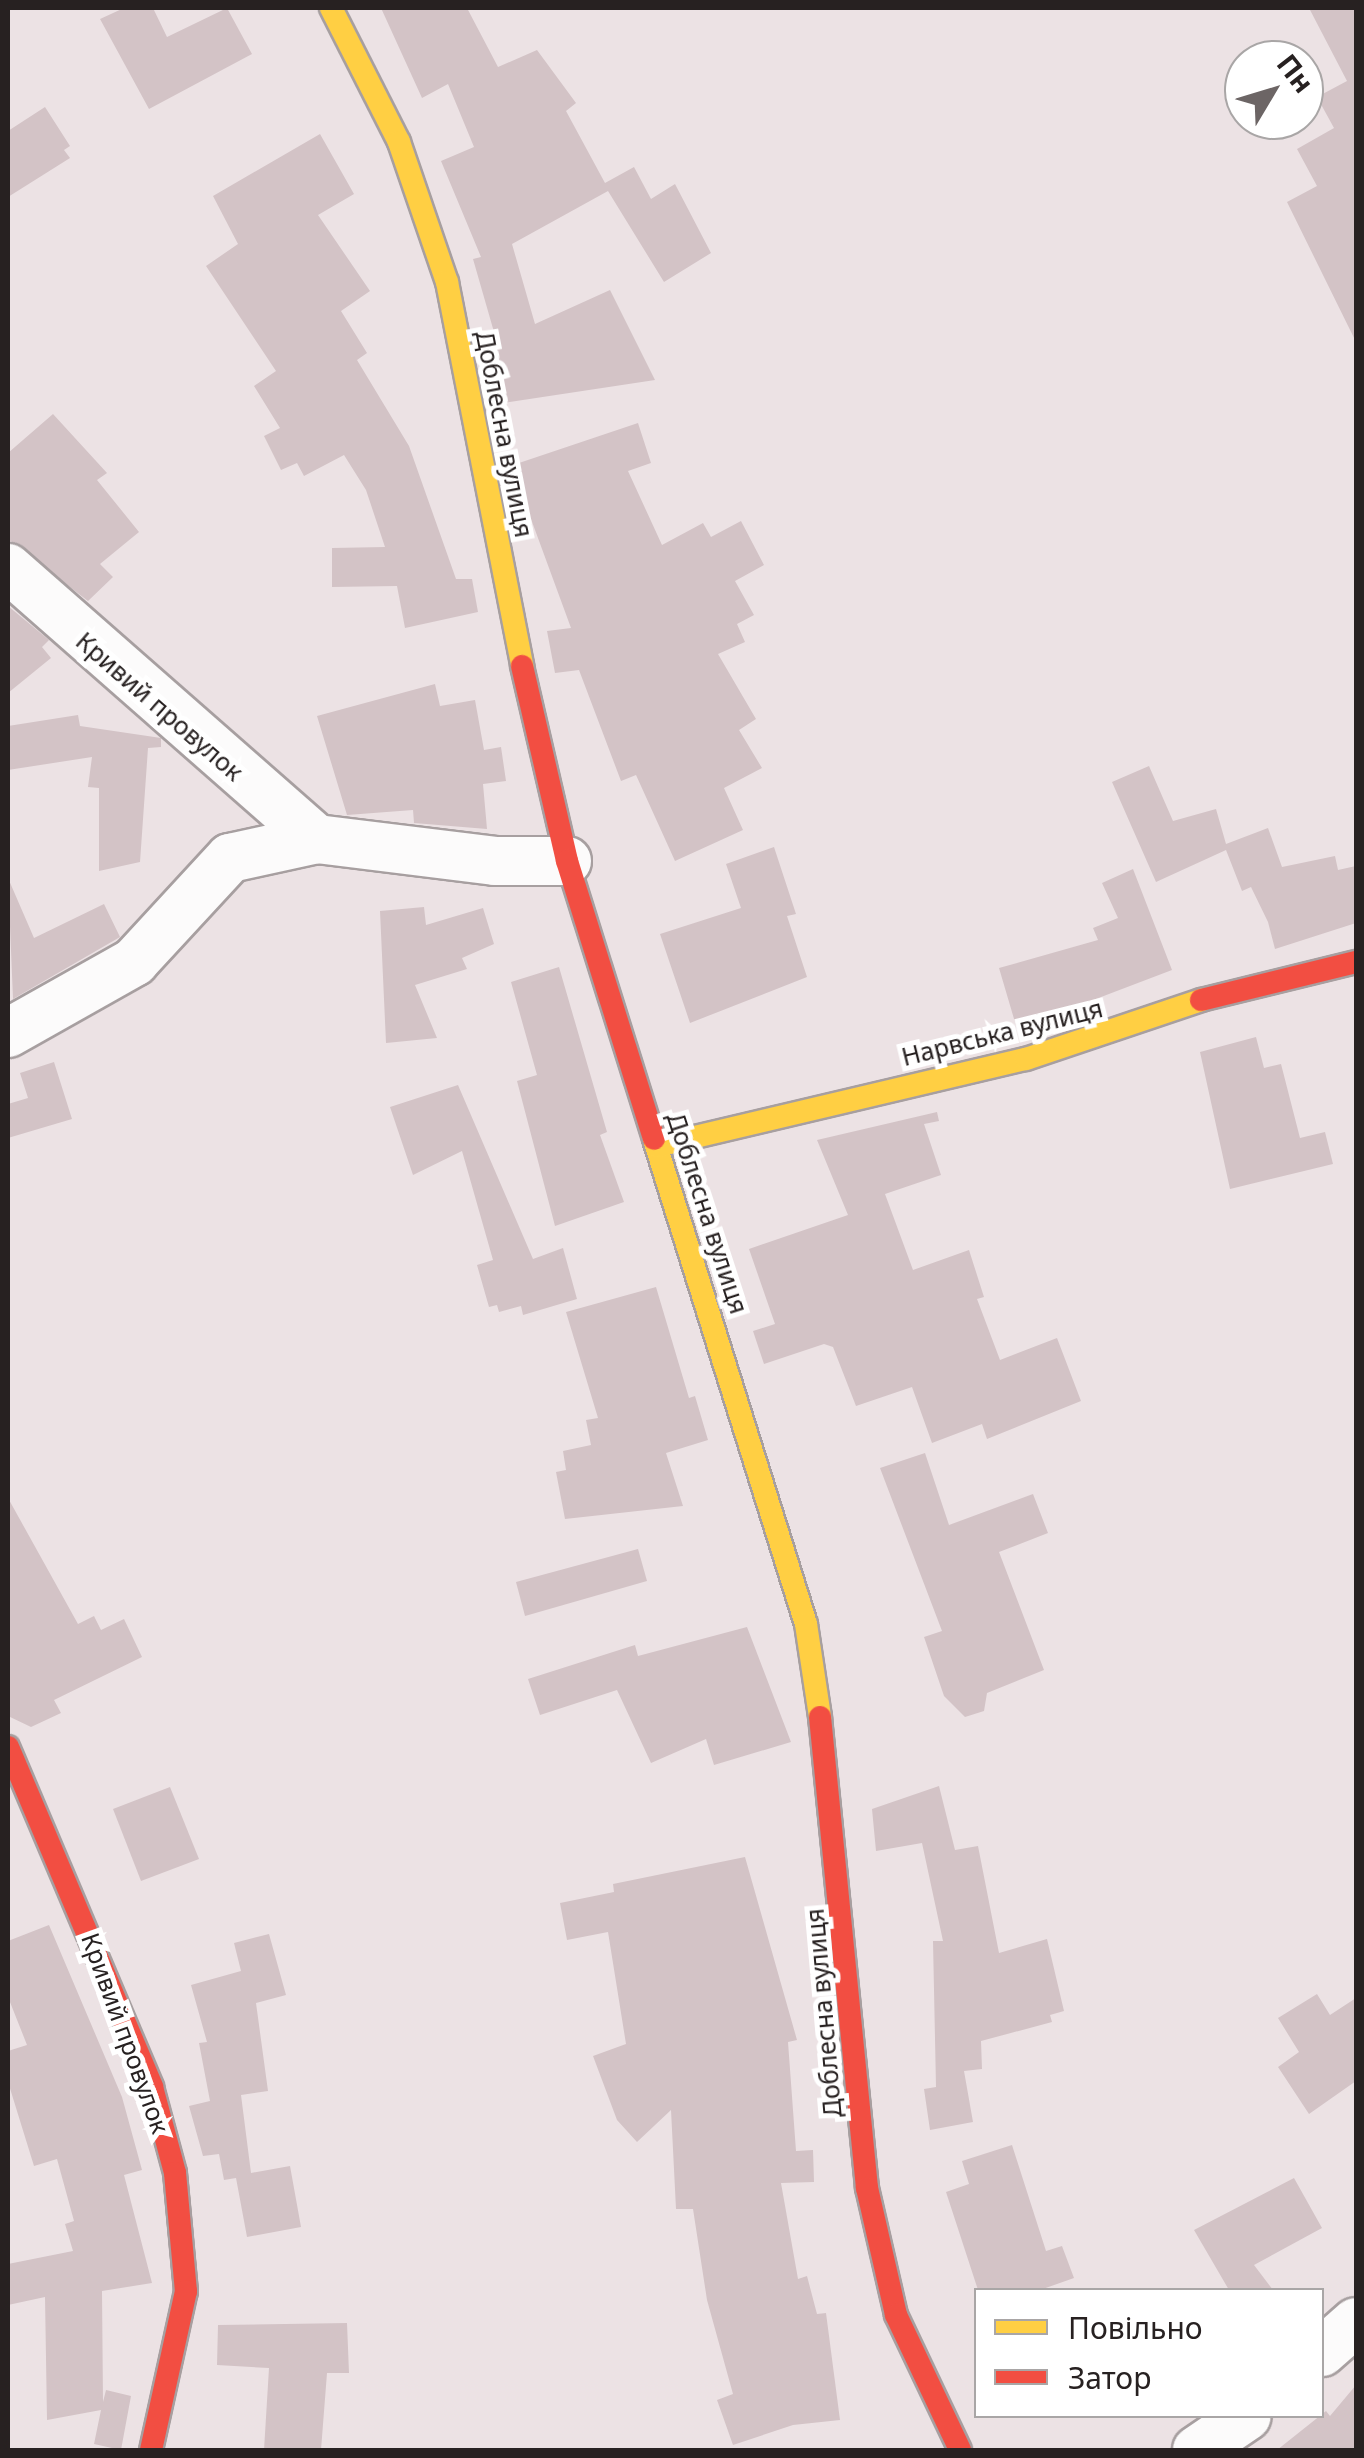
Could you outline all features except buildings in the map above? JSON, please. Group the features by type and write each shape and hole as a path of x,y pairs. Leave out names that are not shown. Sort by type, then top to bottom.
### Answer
{"street":[{"name":"Доблесна вулиця","path":"331,8 399,142 448,282 535,732 567,861 806,1624 829,1779 868,2188 896,2315 960,2450"},
{"name":"Кривий провулок","path":"8,568 317,839"},
{"path":"8,1033 134,962 230,858 317,839 495,861 567,861"},
{"name":"Нарвська вулиця","path":"657,1146 1026,1059 1222,993 1356,962"},
{"name":"Кривий провулок","path":"8,1747 152,2087 175,2173 186,2291 151,2450"},
{"path":"1324,2350 1356,2322"},
{"path":"1197,2450 1243,2418"}],"traffic: slow":[{"path":"331,8 399,142 447,282 522,666"},
{"path":"657,1146 1026,1059 1201,1000"},
{"path":"654,1139 806,1624 820,1717"}],"traffic: jam":[{"path":"522,666 567,861 654,1139"},
{"path":"1201,1000 1356,962"},
{"path":"820,1717 867,2188 896,2315 960,2450"},
{"path":"8,1747 152,2087 175,2173 186,2291 151,2450"}]}
